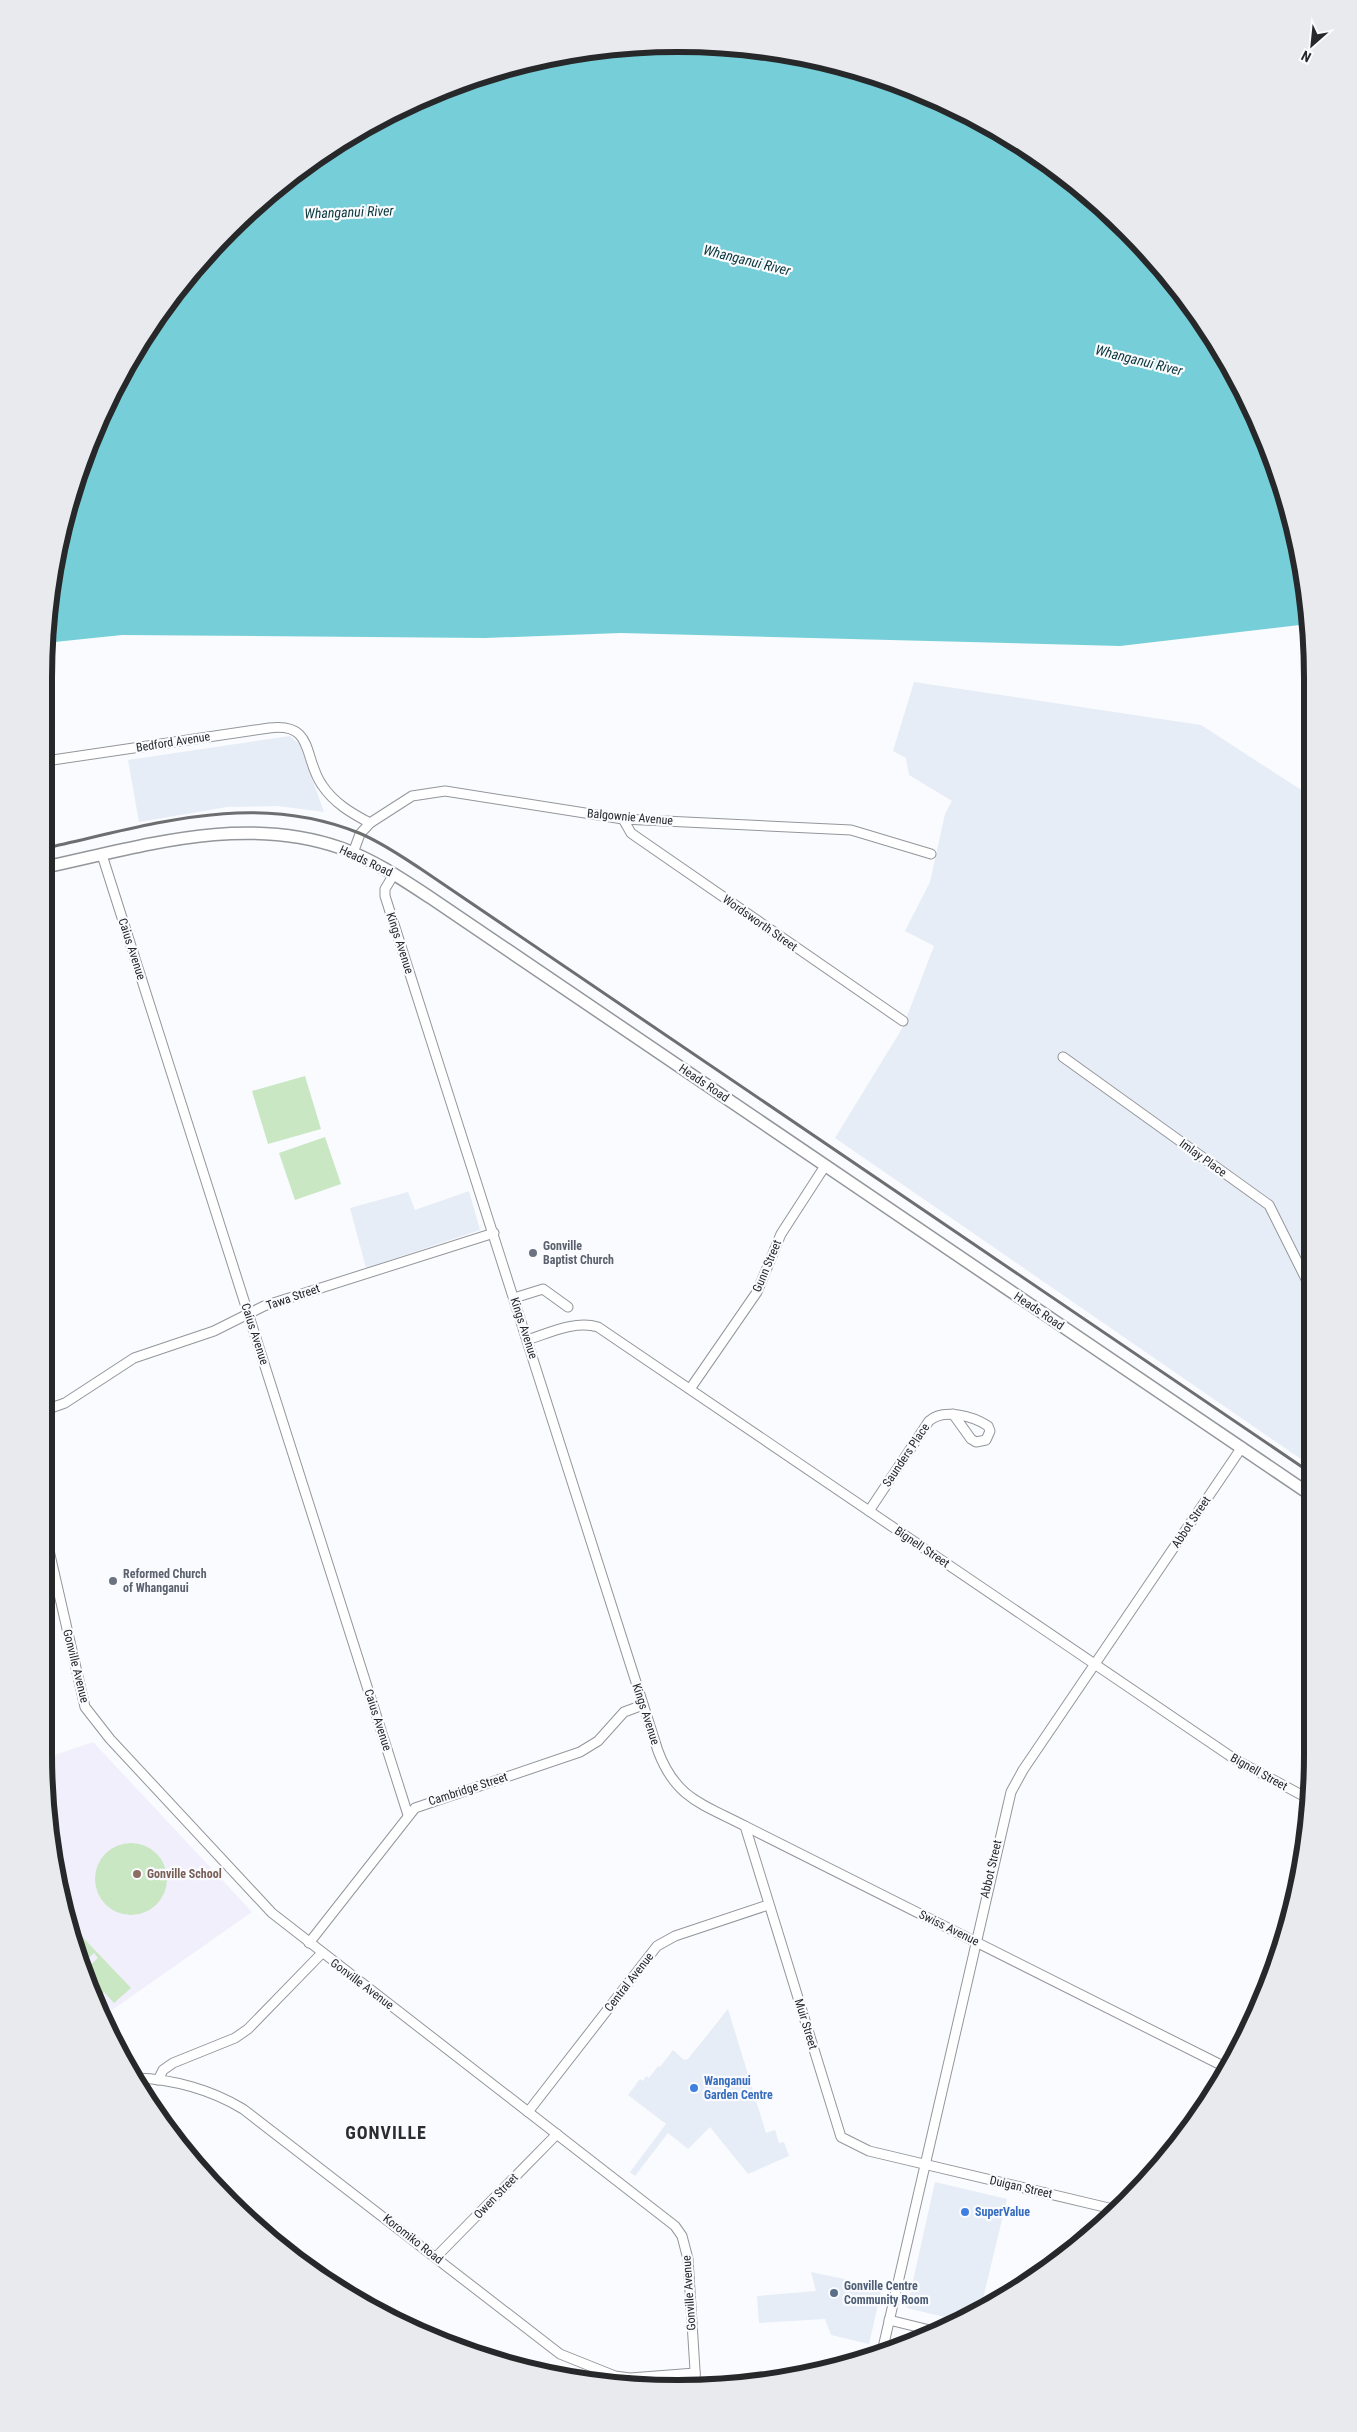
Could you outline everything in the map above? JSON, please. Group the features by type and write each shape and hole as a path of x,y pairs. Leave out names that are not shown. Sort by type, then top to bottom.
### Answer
{"main road":[{"name":"Heads Road","path":"52,866 195,836 250,832 294,836 353,853 394,874 1304,1490"}],"street":[{"name":"Bedford Avenue","path":"52,761 281,726 294,729 300,734 320,783 329,794 339,804 370,823"},
{"name":"Balgownie Avenue","path":"353,853 360,834 370,823 412,796 445,791 623,819 851,830 931,854"},
{"name":"Wordsworth Street","path":"623,819 631,833 903,1022"},
{"name":"Caius Avenue","path":"102,855 408,1814"},
{"name":"Kings Avenue","path":"394,874 385,890 385,896 494,1233 643,1706 664,1768 673,1783"},
{"name":"Imlay Place","path":"1063,1057 1269,1205 1304,1275"},
{"name":"Gunn Street","path":"690,1389 757,1292 780,1234 825,1166"},
{"name":"Tawa Street","path":"52,1408 65,1403 134,1358 214,1331 248,1313 284,1299 494,1233"},
{"path":"514,1298 543,1289 568,1307"},
{"name":"Bignell Street","path":"527,1340 575,1325 591,1325 608,1333 1236,1760 1303,1796"},
{"name":"Saunders Place","path":"869,1511 929,1421 935,1415 953,1414"},
{"name":"Abbot Street","path":"884,2345 1010,1792 1242,1447"},
{"name":"Gonville Avenue","path":"52,1564 80,1690 90,1715 265,1906 309,1943 664,2216 682,2236 688,2260 695,2379"},
{"name":"Cambridge Street","path":"309,1943 408,1814 415,1808 580,1752 598,1741 624,1712 643,1706"},
{"name":"Swiss Avenue","path":"673,1783 689,1797 745,1826 1221,2065"},
{"name":"Muir Street","path":"745,1826 841,2137 869,2151 924,2164"},
{"name":"Central Avenue","path":"528,2112 657,1946 675,1936 768,1905"},
{"path":"158,2080 163,2070 173,2064 235,2038 248,2029 322,1953"},
{"name":"Koromiko Road","path":"144,2079 158,2080 208,2092 243,2109 560,2354 613,2376"},
{"name":"Owen Street","path":"436,2257 557,2134"},
{"name":"Duigan Street","path":"924,2164 1108,2208"},
{"path":"889,2320 925,2329"},
{"name":"Koromiko Road","path":"634,2378 695,2373"}],"shaded area":[{"path":"914,682 1201,725 1304,792 1304,1461 835,1138 903,1027 934,946 905,931 930,882 945,814 952,801 909,775 906,758 893,751"},
{"path":"290,736 300,745 324,812 278,806 227,807 139,822 128,760"},
{"path":"469,1191 480,1230 366,1268 350,1208 408,1192 415,1210"},
{"name":"Gonville School","path":"93,1742 252,1912 112,2010 104,2002 100,1993 74,1916 58,1835 52,1756"},
{"path":"728,2009 766,2133 775,2130 779,2143 784,2142 789,2156 748,2174 710,2127 688,2149 668,2133 635,2176 630,2172 666,2124 628,2095 640,2079 643,2081 646,2076 649,2078 658,2066 660,2067 673,2050 684,2060 688,2059"},
{"path":"935,2182 1007,2199 983,2300 948,2318 907,2308"},
{"path":"811,2272 882,2287 869,2344 831,2335 825,2319 759,2323 757,2296 816,2291"}],"green space":[{"path":"305,1076 321,1129 268,1144 252,1091"},
{"path":"325,1137 341,1184 295,1200 279,1153"},
{"path":"138,1843 157,1853 165,1865 167,1879 165,1893 157,1905 145,1913 124,1915 105,1905 97,1893 95,1872 105,1853 117,1845"},
{"path":"80,1934 131,1988 114,2003 104,1992 102,1995 100,1993 90,1966 98,1958 94,1953 87,1959"}],"water":[{"name":"Whanganui River","path":"678,52 760,58 801,65 841,74 918,100 992,136 1060,182 1091,208 1121,236 1175,297 1221,366 1240,402 1257,439 1283,516 1292,556 1302,625 1120,646 621,633 485,638 122,635 54,642 58,597 74,516 100,439 136,365 182,297 236,236 297,182 331,158 366,136 439,100 516,74 556,65 597,58"}],"railway":[{"path":"52,847 163,822 241,813 280,814 319,820 359,833 421,869 1304,1468"}],"place":[{"name":"Gonville Baptist Church","path":"533,1253"},
{"name":"Reformed Church of Whanganui","path":"113,1581"},
{"name":"Gonville School","path":"137,1874"},
{"name":"Wanganui Garden Centre","path":"694,2088"},
{"name":"SuperValue","path":"965,2212"},
{"name":"Gonville Centre Community Room","path":"834,2293"}],"district":[{"name":"GONVILLE","path":"386,2133"}]}
